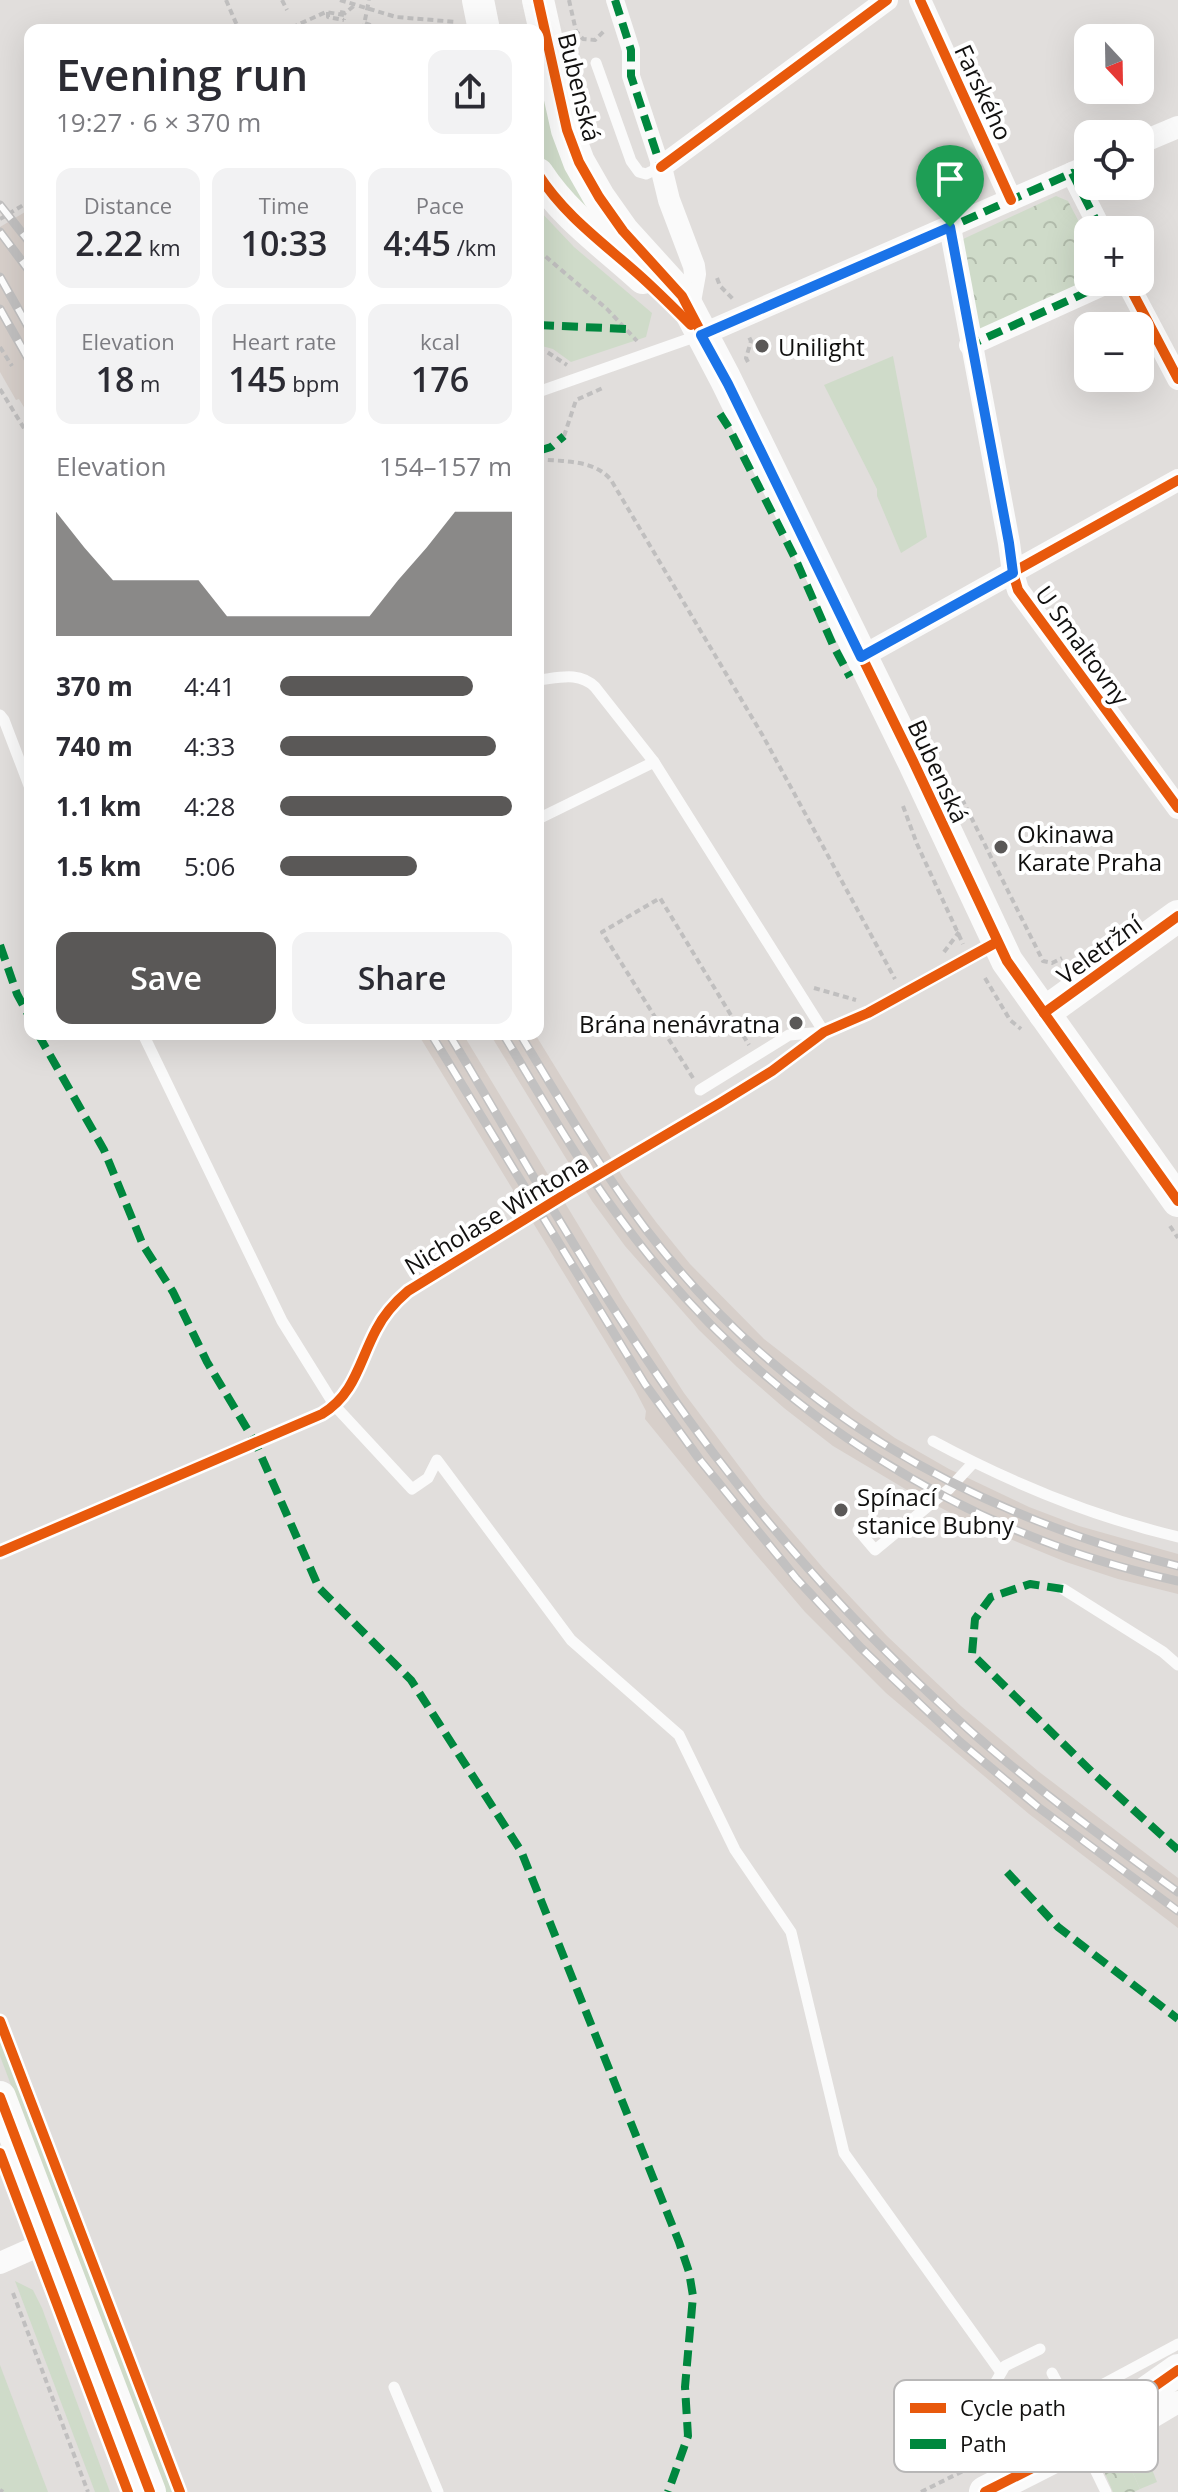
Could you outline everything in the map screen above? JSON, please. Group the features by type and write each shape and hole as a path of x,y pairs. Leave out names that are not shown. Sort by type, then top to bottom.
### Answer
{"main road":[{"name":"Bubenská","path":"537,0 539,24"},
{"name":"Bubenská","path":"544,51 579,162 623,231 695,321 913,761 997,942 1018,979 1178,1201"},
{"path":"544,87 567,130"},
{"name":"Bubenská","path":"544,182 583,227 695,321"},
{"name":"Veletržní","path":"1044,1013 1178,916"},
{"path":"0,2097 150,2492"},
{"path":"0,2153 128,2492"},
{"path":"1158,2384 1178,2370"},
{"path":"985,2492 1024,2472"}],"street":[{"path":"615,0 631,50 631,76 669,200 694,266 695,321 950,227 1074,172"},
{"path":"661,167 887,0"},
{"name":"Farského","path":"920,0 1011,200"},
{"path":"1154,137 1178,127"},
{"name":"U Smaltovny","path":"950,227 1018,590 1178,808"},
{"path":"970,345 1078,296"},
{"path":"1134,296 1178,379"},
{"path":"861,657 1178,480"},
{"path":"0,2263 36,2247"},
{"path":"1158,2414 1178,2402"}],"lane":[{"path":"596,63 631,161 639,172 646,174 661,167"},
{"path":"544,389 695,321"},
{"path":"544,679 576,676 590,682 654,762 824,1032"},
{"path":"0,715 24,772"},
{"path":"544,816 654,762"},
{"path":"700,1090 789,1035 824,1032 868,1013 997,942"},
{"path":"146,1040 282,1321 335,1406 412,1489 428,1478 437,1460 571,1640 679,1735 735,1850 791,1932 844,2153 1000,2371"},
{"path":"933,1441 973,1463 1051,1498 1101,1516 1178,1537"},
{"path":"858,1530 875,1550 949,1489 973,1463"},
{"path":"1063,1589 1163,1652 1178,1665"},
{"path":"1111,2380 1178,2344"},
{"path":"996,2380 1000,2371 1040,2349"},
{"path":"1052,2373 1056,2380"},
{"path":"394,2387 438,2492"},
{"path":"1101,2472 1106,2492"}],"path":[{"path":"226,0 236,24"},
{"path":"282,0 287,10"},
{"path":"340,0 396,17 477,17"},
{"path":"365,23 369,0"},
{"path":"569,0 576,31 583,39 595,40 601,36 606,29 605,17"},
{"path":"299,24 328,11 345,13 355,5"},
{"path":"328,12 344,15 344,20 328,17 328,12"},
{"path":"0,219 24,205"},
{"path":"544,255 607,309 638,341"},
{"path":"0,347 12,366"},
{"path":"564,436 576,400 618,382"},
{"path":"0,389 24,428"},
{"path":"544,460 595,466 611,480 763,736 895,979"},
{"path":"700,1090 602,932 660,898 755,1056"},
{"path":"1014,905 1043,961 1052,963 1062,958"},
{"path":"933,958 946,951 959,932"},
{"path":"795,984 806,978 812,988 858,1001"},
{"path":"13,2293 88,2492"},
{"path":"921,2492 948,2479"}],"shaded area":[{"path":"24,213 24,407 19,399 16,400 0,372 0,227"},
{"path":"422,1040 467,1040 623,1299 684,1393 763,1498 887,1636 961,1706 1038,1771 1178,1878 1178,1928 1029,1814 886,1693 805,1612 747,1544 645,1419 646,1411"},
{"path":"494,1040 539,1040 624,1179 656,1222 690,1264 764,1339 855,1410 895,1438 949,1469 1029,1507 1079,1526 1178,1554 1178,1594 1066,1562 964,1520 833,1446 784,1408 699,1330 625,1246 592,1201"}],"green space":[{"path":"544,96 638,258 544,166"},
{"path":"1056,196 1068,201 1076,216 1074,289 986,332 979,328 961,240"},
{"path":"544,215 574,247 652,313 646,337 571,362 544,347"},
{"path":"893,356 927,537 901,553 877,496 877,489 824,385"},
{"path":"0,2036 174,2492 165,2492 0,2056"},
{"path":"15,2281 33,2290 42,2308 110,2492 95,2492"},
{"path":"0,2365 48,2492 0,2492"},
{"path":"1104,2472 1132,2472 1140,2489 1113,2492"},
{"path":"1132,2472 1153,2472 1157,2482 1140,2489"}],"railway":[{"path":"0,205 24,235"},
{"path":"0,232 24,264"},
{"path":"0,277 24,319"},
{"path":"0,309 24,351"},
{"path":"435,1040 645,1384 700,1460 796,1578 860,1647 960,1742 1038,1807 1178,1911"},
{"path":"453,1040 576,1248 643,1353 714,1454 791,1549 873,1639 961,1723 1052,1798 1178,1892"},
{"path":"507,1040 582,1164 635,1238 688,1301 746,1358 809,1410 876,1457 947,1498 1022,1532 1099,1560 1178,1581"},
{"path":"524,1040 596,1157 645,1228 698,1291 755,1348 817,1398 882,1443 952,1482 1024,1516 1178,1566"}],"marked path":[{"path":"615,0 631,50 631,76 661,167"},
{"path":"1078,296 970,345 950,227 1072,173 1094,216"},
{"path":"544,325 628,329"},
{"path":"720,414 795,558 850,677"},
{"path":"544,449 564,436"},
{"path":"0,945 24,1007"},
{"path":"41,1040 104,1150 143,1245 173,1292 207,1362 255,1442 319,1588 411,1680 521,1851 689,2272 693,2296 685,2387 688,2436 668,2492"},
{"path":"1063,1589 1030,1584 991,1597 975,1619 972,1654 1094,1774 1178,1850"},
{"path":"1007,1872 1058,1927 1178,2019"}],"cycle path":[{"path":"538,0 543,24"},
{"path":"661,167 887,0"},
{"path":"920,0 1011,200"},
{"path":"544,27 567,130 579,162 623,231 682,296 913,761 1007,961 1178,1201"},
{"path":"544,183 572,215 691,325"},
{"path":"1134,296 1178,379"},
{"path":"970,345 1018,590 1178,808"},
{"path":"861,657 1178,480"},
{"path":"1044,1013 1178,916"},
{"name":"Nicholase Wintona","path":"0,1552 322,1414 349,1387 379,1324 408,1291 772,1071 824,1032 868,1013 997,942"},
{"path":"0,2021 180,2492"},
{"path":"0,2097 150,2492"},
{"path":"0,2153 128,2492"},
{"path":"1158,2384 1178,2370"},
{"path":"985,2492 1024,2472"}],"place":[{"name":"Unilight","path":"762,346"},
{"name":"Okinawa Karate Praha","path":"1001,847"},
{"name":"Brána nenávratna","path":"796,1023"},
{"name":"Spínací stanice Bubny","path":"841,1510"}],"route":[{"path":"950,227 1013,573 861,657 701,335 950,227"}]}
